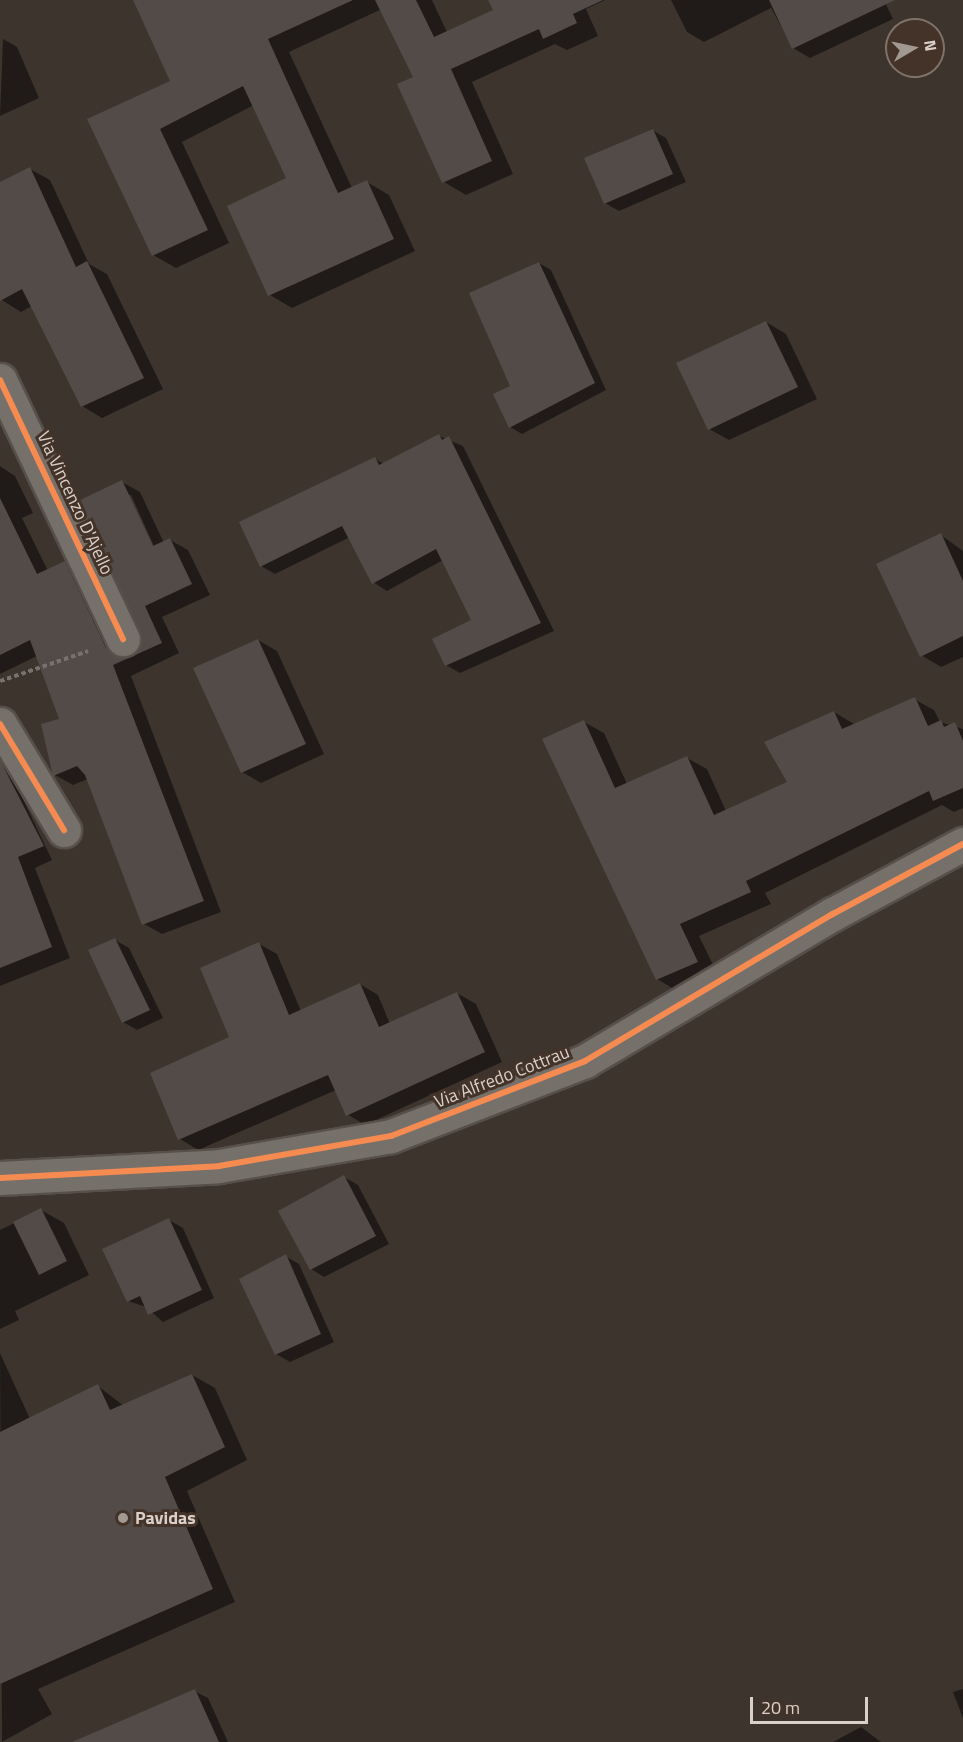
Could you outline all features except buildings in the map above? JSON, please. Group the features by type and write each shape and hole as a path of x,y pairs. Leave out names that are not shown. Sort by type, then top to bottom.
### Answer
{"street":[{"name":"Via Vincenzo D'Ajello","path":"0,380 123,639"},
{"path":"0,724 64,830"},
{"name":"Via Alfredo Cottrau","path":"0,1178 219,1166 391,1136 585,1061 833,914 963,844"}],"path":[{"path":"0,681 123,639"}],"cycle path":[{"path":"0,380 123,639"},
{"path":"0,724 64,830"},
{"path":"0,1178 219,1166 391,1136 585,1061 833,914 963,844"}],"place":[{"name":"Pavidas","path":"123,1518"}]}
